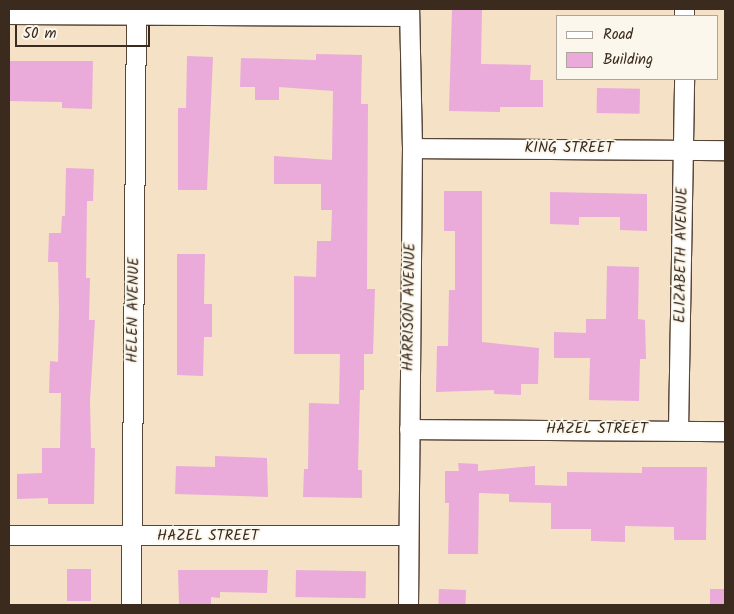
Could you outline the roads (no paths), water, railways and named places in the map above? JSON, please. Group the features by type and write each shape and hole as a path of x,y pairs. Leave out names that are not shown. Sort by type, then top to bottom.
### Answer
{"street":[{"path":"9,14 136,14 254,11 409,12"},
{"name":"HARRISON AVENUE","path":"408,605 412,148 409,12"},
{"name":"HELEN AVENUE","path":"131,605 136,14"},
{"name":"ELIZABETH AVENUE","path":"678,430 685,150 684,80"},
{"name":"KING STREET","path":"412,148 725,150"},
{"name":"HAZEL STREET","path":"409,429 725,431"},
{"name":"HAZEL STREET","path":"9,535 132,538 408,535"}]}
